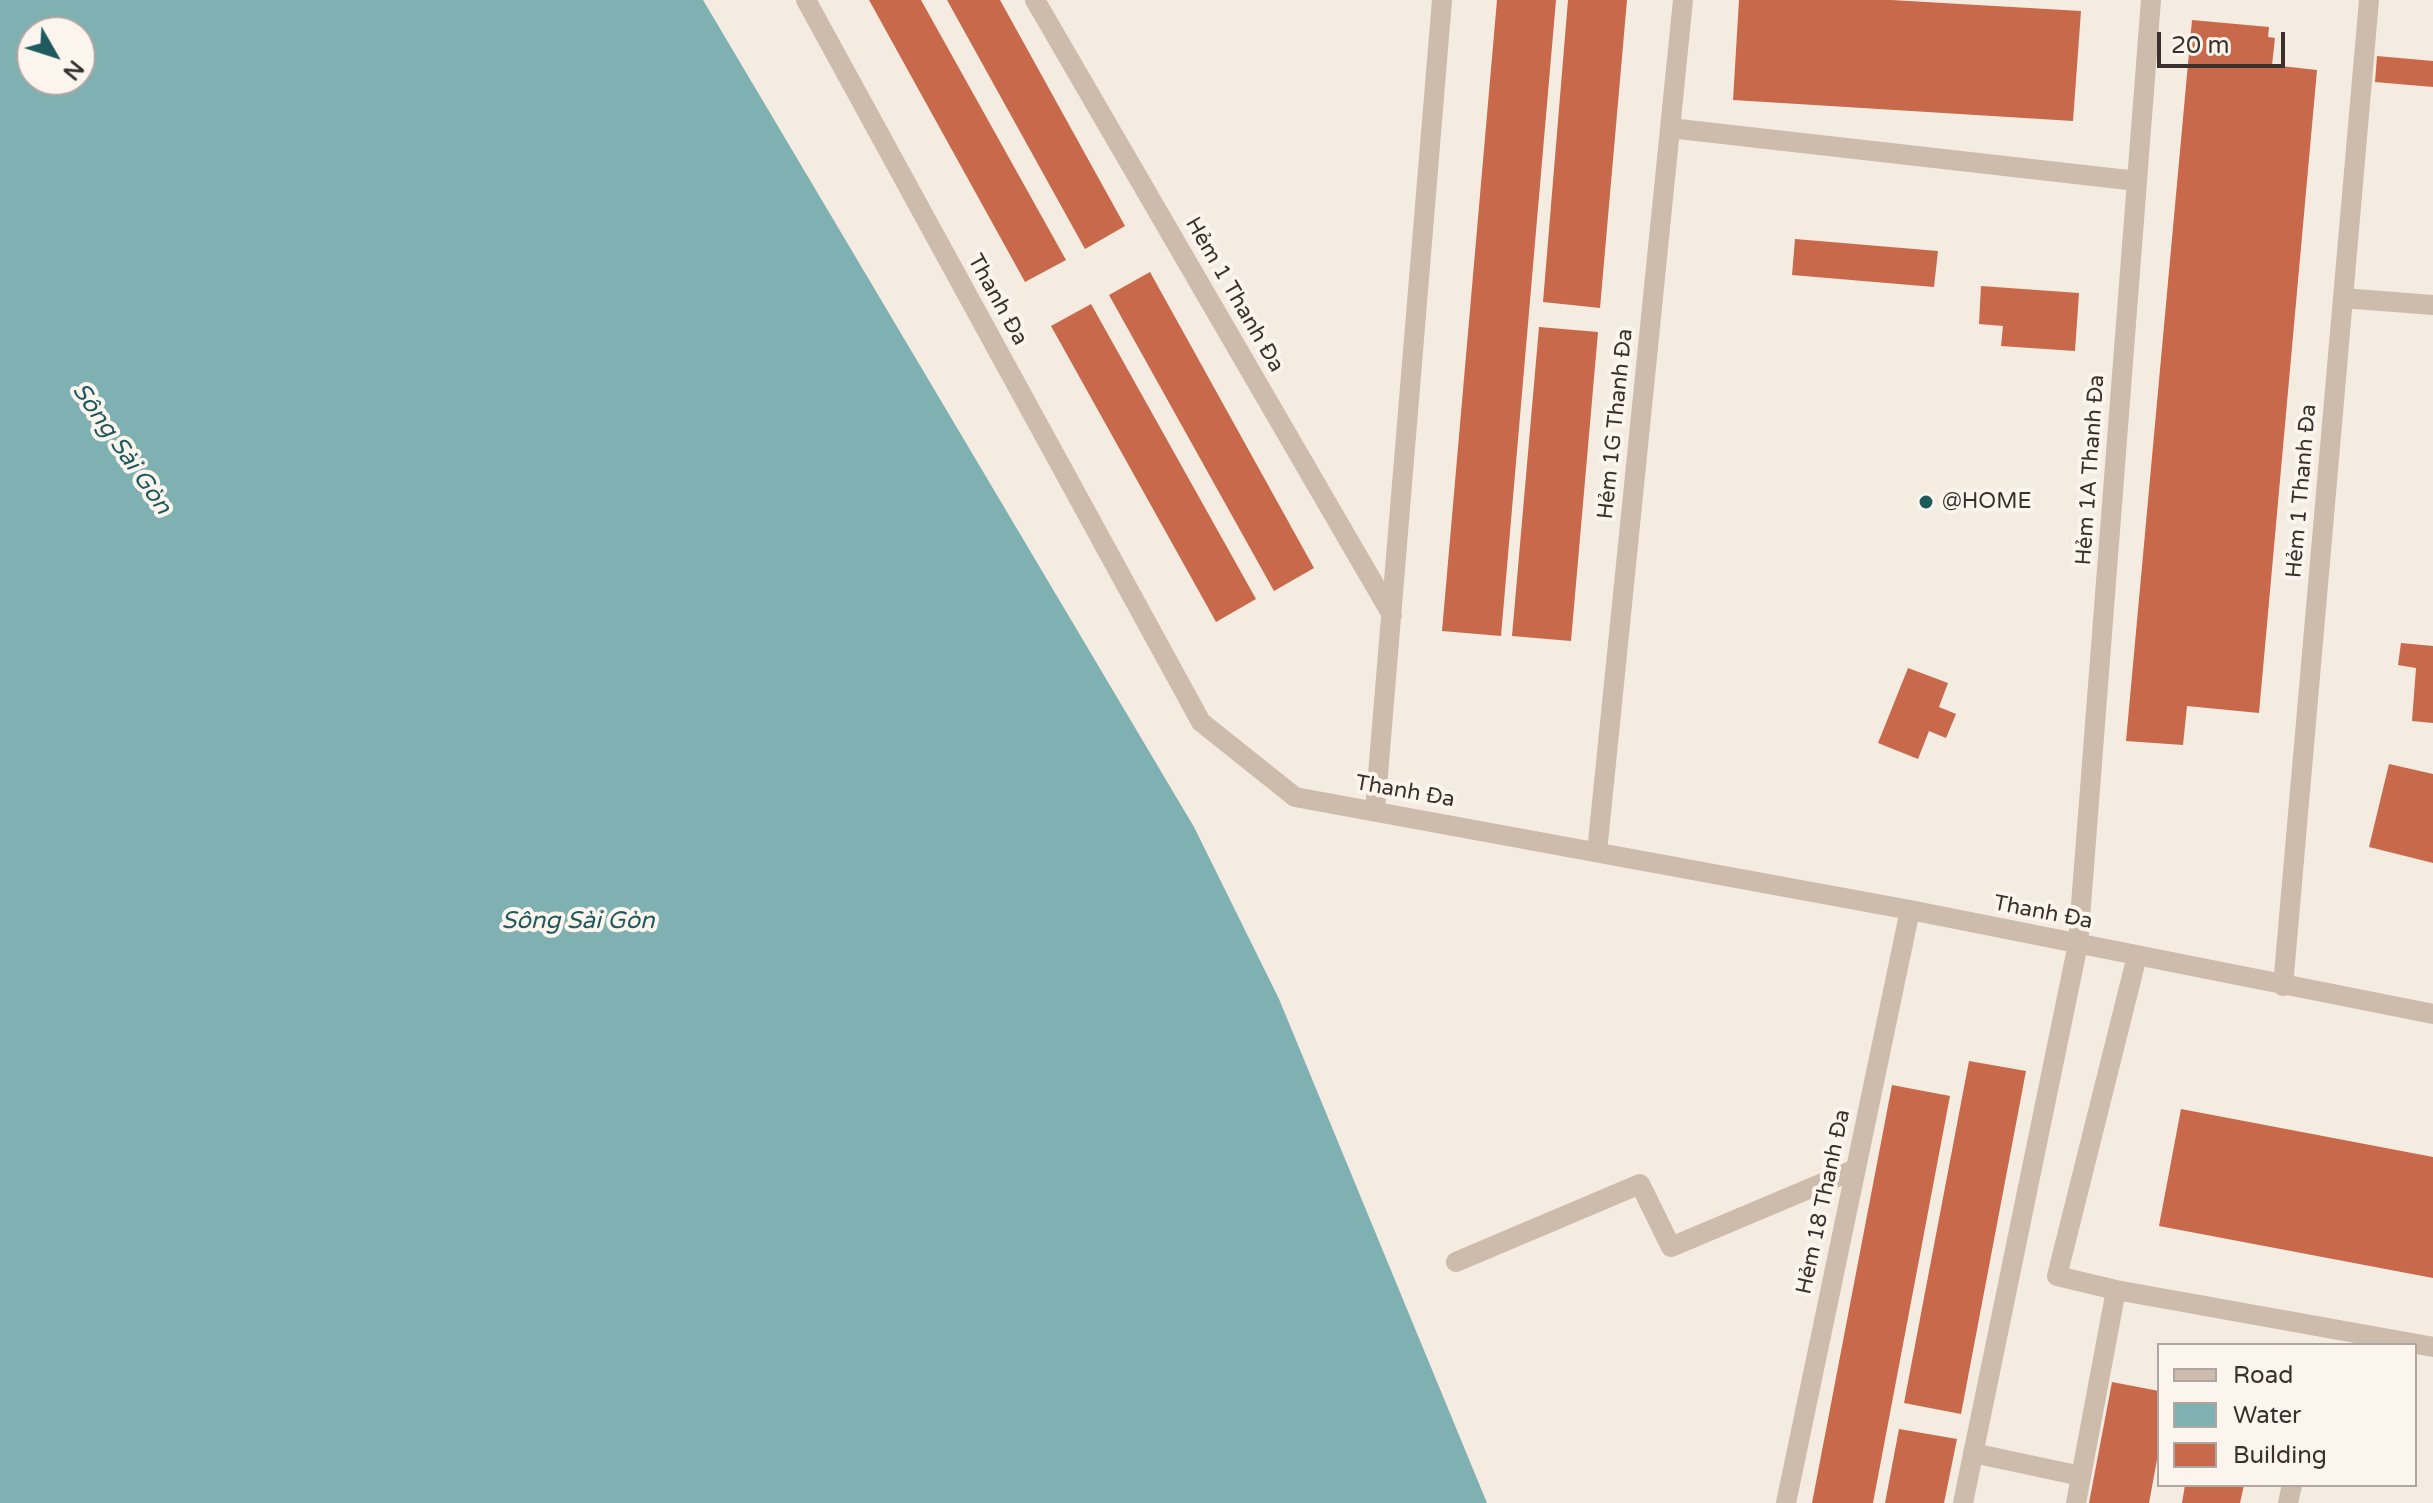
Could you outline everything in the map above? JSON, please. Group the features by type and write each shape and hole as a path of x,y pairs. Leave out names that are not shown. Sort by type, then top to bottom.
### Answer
{"street":[{"name":"Thanh Đa","path":"806,0 1201,722 1295,797 1910,910 2433,1014"},
{"name":"Hẻm 1 Thanh Đa","path":"1035,0 1392,615"},
{"path":"1375,811 1442,0"},
{"name":"Hẻm 1G Thanh Đa","path":"1597,852 1683,0"},
{"name":"Hẻm 1A Thanh Đa","path":"1963,1503 2078,944 2151,0"},
{"name":"Hẻm 1 Thanh Đa","path":"2283,986 2369,0"},
{"path":"1670,128 2137,181"},
{"path":"2343,298 2433,305"},
{"name":"Hẻm 18 Thanh Đa","path":"1786,1503 1910,910"},
{"path":"2137,956 2057,1276 2321,1336 2392,1343"},
{"path":"1456,1262 1640,1184 1671,1247 1856,1169"},
{"path":"2076,1503 2116,1290"},
{"path":"1973,1453 2081,1476"}],"water":[{"name":"Sông Sài Gòn","path":"0,0 703,0 1194,827 1279,999 1487,1503 0,1503"}],"building":[{"path":"869,0 921,0 1066,260 1025,282"},
{"path":"947,0 1000,0 1125,226 1085,249"},
{"path":"1497,0 1556,0 1501,636 1442,631"},
{"path":"1568,0 1627,0 1600,308 1543,302"},
{"path":"1739,0 1891,0 2081,11 2073,121 1733,100"},
{"path":"2192,20 2269,27 2268,37 2275,38 2272,65 2317,70 2259,713 2187,706 2183,745 2126,741"},
{"path":"2377,56 2433,61 2433,87 2375,82"},
{"path":"1795,239 1938,251 1934,287 1792,275"},
{"path":"1150,272 1314,568 1274,591 1109,295"},
{"path":"1981,286 2079,293 2075,351 2001,346 2003,326 1979,324"},
{"path":"1091,304 1256,599 1216,622 1051,326"},
{"path":"1539,327 1598,332 1571,641 1512,636"},
{"path":"2401,643 2433,646 2433,723 2412,721 2416,668 2398,665"},
{"path":"1908,668 1948,683 1939,707 1956,714 1946,738 1929,731 1918,759 1878,743"},
{"path":"2389,764 2433,774 2433,863 2369,847"},
{"path":"1969,1061 2026,1071 1961,1414 1904,1403"},
{"path":"1892,1085 1950,1096 1873,1503 1812,1503"},
{"path":"2181,1109 2433,1157 2433,1278 2159,1226"},
{"path":"2112,1382 2157,1391 2157,1460 2149,1503 2089,1503"},
{"path":"1899,1429 1957,1439 1944,1503 1885,1503"},
{"path":"2185,1487 2244,1487 2240,1503 2182,1503"}],"place":[{"name":"@HOME","path":"1926,502"}]}
